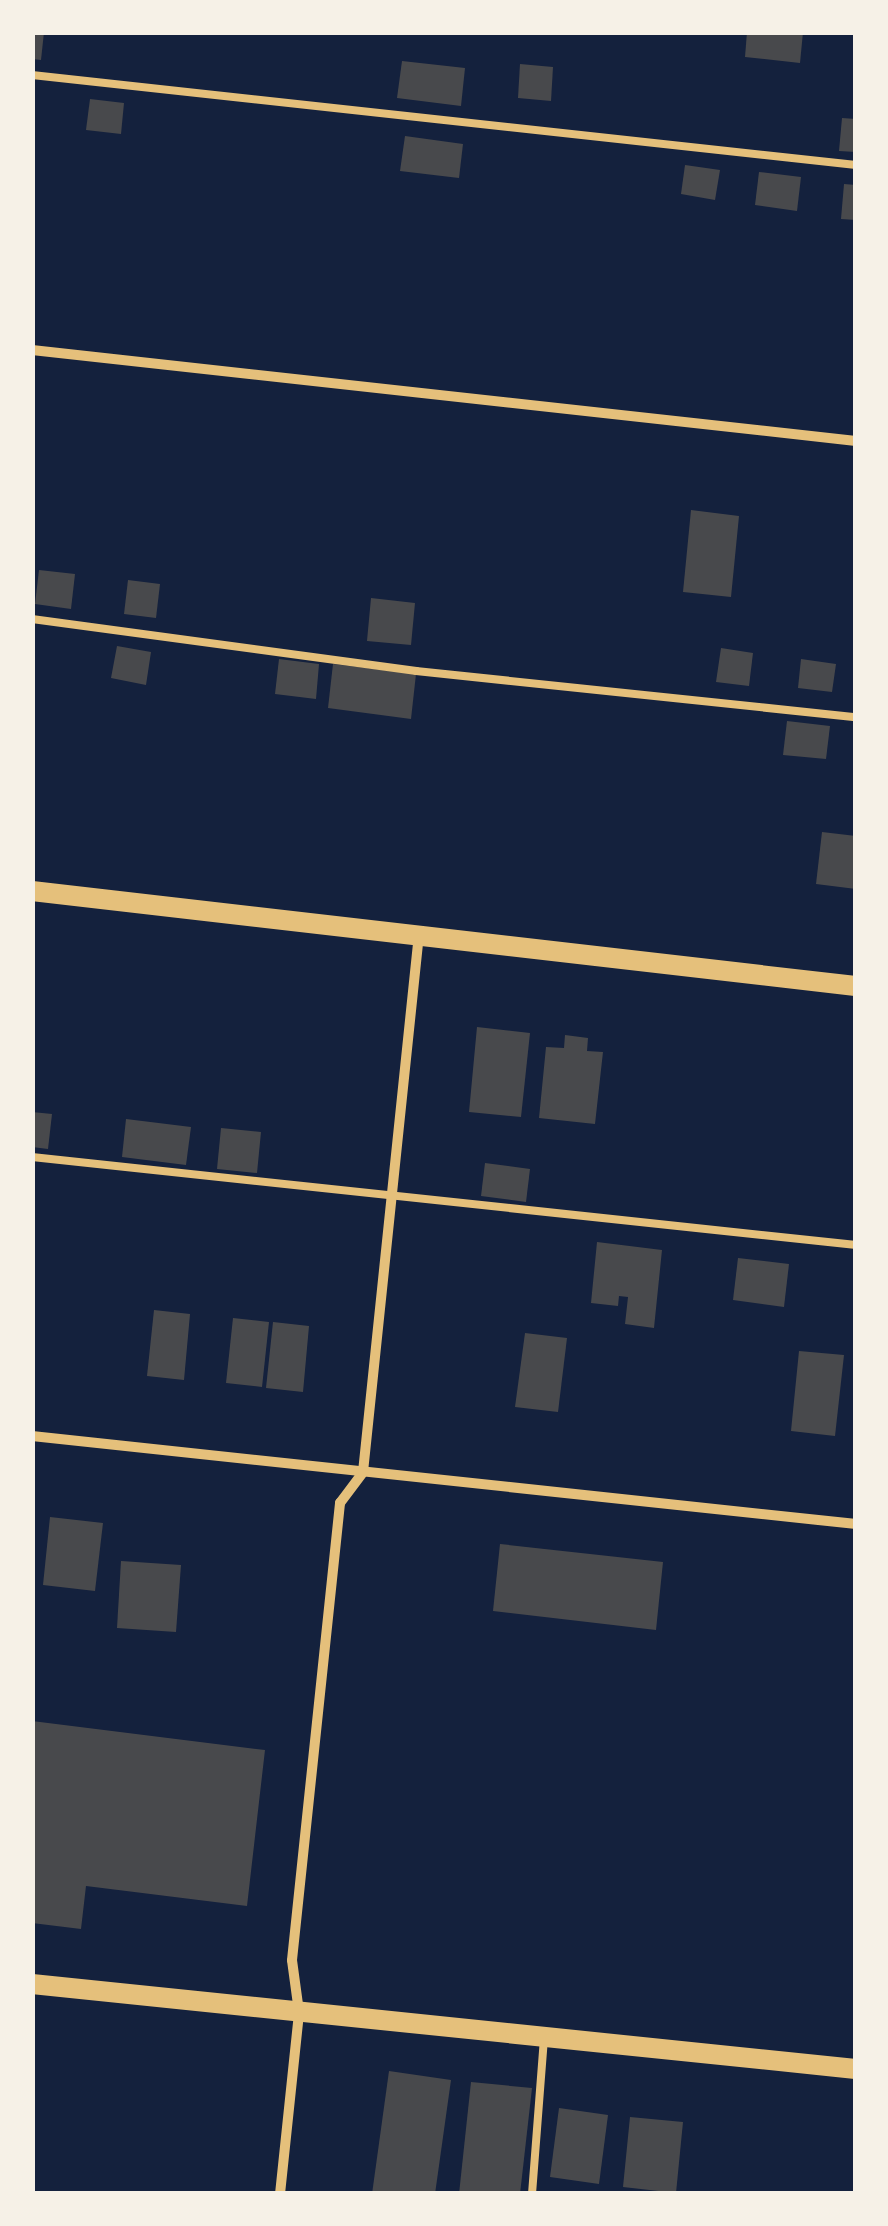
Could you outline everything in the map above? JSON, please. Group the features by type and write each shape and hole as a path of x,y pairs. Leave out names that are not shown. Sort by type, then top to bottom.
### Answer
{"main road":[{"path":"32,891 856,986"},
{"path":"32,1984 856,2069"}],"street":[{"path":"32,350 856,441"},
{"path":"280,2194 299,2012 292,1960 340,1503 363,1472 419,933"},
{"path":"32,1436 856,1524"}],"lane":[{"path":"32,75 856,165"},
{"path":"32,618 416,671 856,717"},
{"path":"32,1157 856,1245"},
{"path":"532,2194 544,2036"}],"building":[{"path":"32,32 44,32 41,60 32,59"},
{"path":"747,32 803,32 800,63 745,57"},
{"path":"402,61 465,68 461,106 397,98"},
{"path":"520,64 553,67 551,101 518,98"},
{"path":"90,99 124,103 121,134 86,130"},
{"path":"842,118 856,119 856,152 839,151"},
{"path":"405,136 463,144 459,178 400,171"},
{"path":"685,165 720,170 715,200 681,194"},
{"path":"759,172 801,177 797,211 755,205"},
{"path":"844,184 856,185 856,220 841,219"},
{"path":"691,510 739,516 731,597 683,592"},
{"path":"39,570 75,574 71,609 35,604"},
{"path":"128,580 160,584 156,618 124,614"},
{"path":"371,598 415,603 411,645 367,641"},
{"path":"117,646 151,652 146,685 111,678"},
{"path":"721,648 753,653 749,686 716,682"},
{"path":"279,659 319,664 316,699 275,694"},
{"path":"801,659 836,664 832,692 798,688"},
{"path":"333,664 416,674 411,719 328,708"},
{"path":"787,721 830,726 826,759 783,755"},
{"path":"822,832 856,836 856,889 816,884"},
{"path":"477,1027 530,1033 521,1117 469,1112"},
{"path":"565,1035 588,1038 587,1051 603,1052 595,1124 539,1118 546,1047 564,1048"},
{"path":"32,1112 52,1114 48,1149 32,1147"},
{"path":"126,1119 191,1127 186,1165 122,1157"},
{"path":"221,1128 261,1132 257,1173 217,1169"},
{"path":"485,1163 530,1169 526,1202 481,1196"},
{"path":"597,1242 662,1250 654,1328 625,1324 628,1297 619,1296 618,1306 591,1303"},
{"path":"738,1258 789,1264 784,1307 733,1300"},
{"path":"154,1310 190,1314 184,1380 147,1376"},
{"path":"233,1318 269,1322 262,1387 226,1383"},
{"path":"273,1322 309,1326 303,1392 266,1388"},
{"path":"525,1333 567,1338 558,1412 515,1407"},
{"path":"799,1351 844,1355 835,1436 791,1431"},
{"path":"50,1517 103,1523 95,1591 43,1585"},
{"path":"500,1544 663,1562 656,1630 493,1611"},
{"path":"121,1561 181,1565 176,1632 117,1628"},
{"path":"32,1721 265,1750 247,1906 86,1886 81,1929 32,1923"},
{"path":"389,2071 451,2080 435,2194 372,2194"},
{"path":"471,2082 532,2088 520,2194 459,2194"},
{"path":"559,2108 608,2115 599,2184 550,2177"},
{"path":"630,2117 683,2122 676,2193 623,2187"}]}
